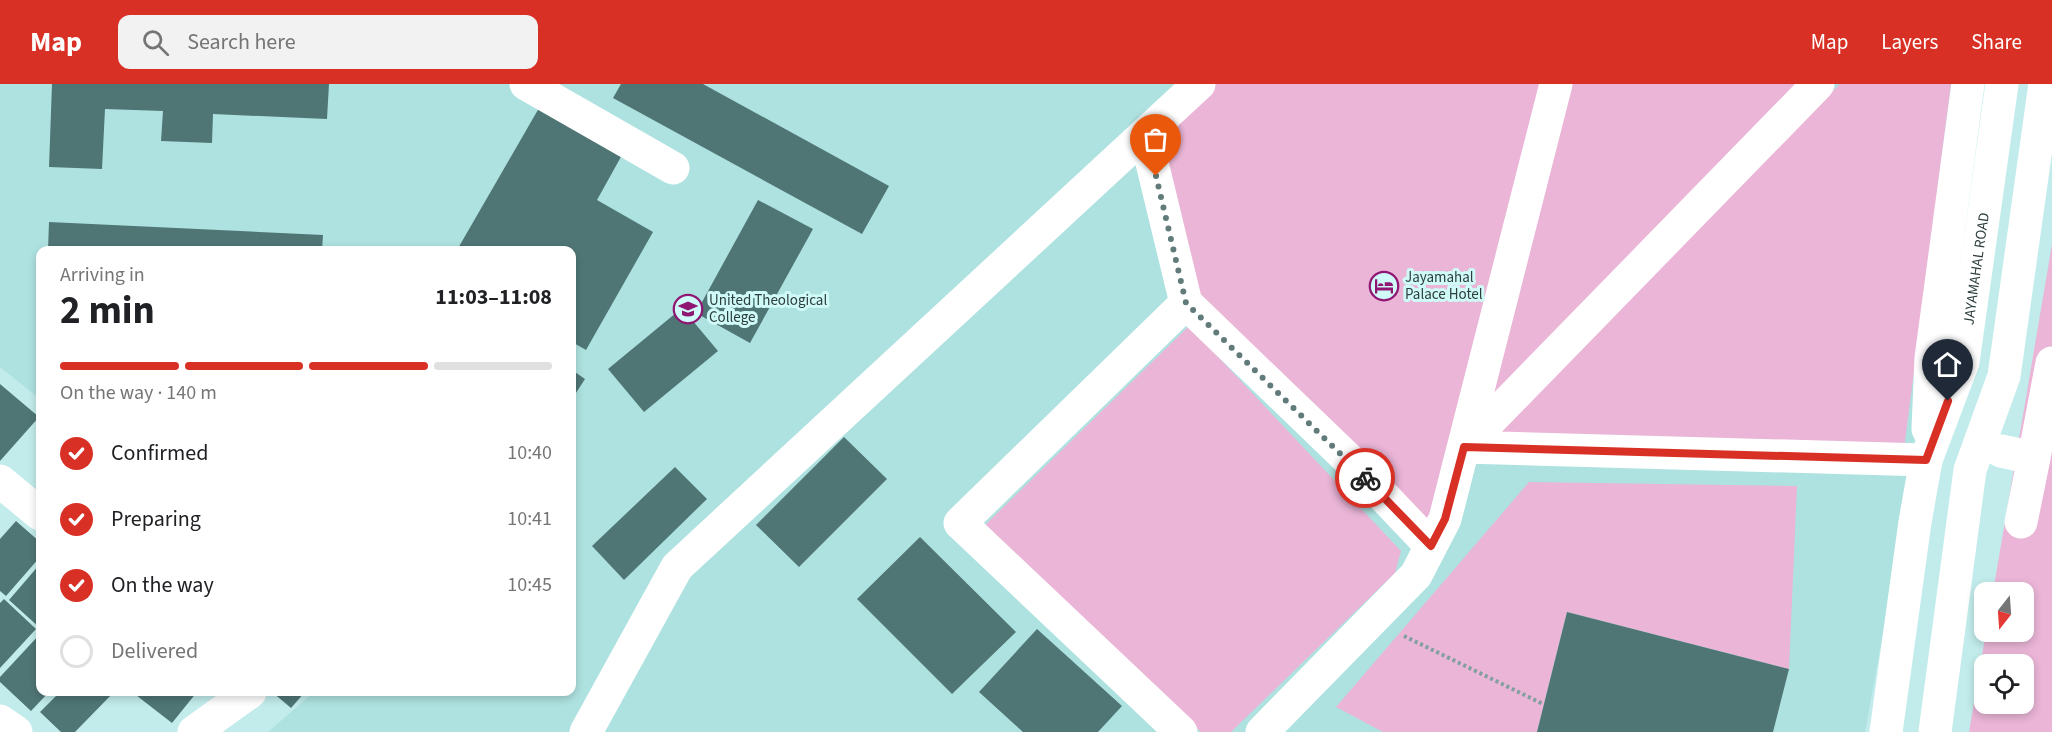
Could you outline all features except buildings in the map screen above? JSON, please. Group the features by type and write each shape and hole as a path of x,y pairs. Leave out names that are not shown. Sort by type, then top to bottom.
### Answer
{"main road":[{"path":"526,84 673,168"},
{"path":"586,732 677,567 1199,84"},
{"path":"1262,732 1416,576 1445,519 1556,84"},
{"path":"1464,447 1818,84"},
{"path":"1464,447 1926,460 1931,358 1968,84"},
{"name":"JAYAMAHAL ROAD","path":"1886,732 1915,522 1926,460 1963,362 2002,84"},
{"path":"1935,732 1970,470 2004,376 2045,84"},
{"path":"1145,134 1186,303 1348,459 1431,546"},
{"path":"1181,732 960,522 1186,303"},
{"path":"2021,522 2052,363"},
{"path":"2001,451 2034,458"},
{"path":"0,481 36,511"},
{"path":"194,732 244,696"},
{"path":"0,721 16,732"}],"path":[{"path":"1372,621 1543,704"}],"shaded area":[{"name":"Jayamahal Palace Hotel","path":"0,84 1959,84 1905,513 1865,732 268,732 309,696 576,696 576,246 36,246 36,396 0,367"},
{"path":"1209,84 1544,84 1431,542 1191,300 1152,136"},
{"path":"1563,84 1807,84 1479,419"},
{"path":"1840,84 1951,84 1904,449 1480,438"},
{"path":"2052,244 2052,732 1969,732 1974,703 1974,714 2034,714 2034,654 1982,654 1984,642 2034,642 2034,582 1995,582"},
{"path":"1189,326 1401,551 1395,573 1231,732 1201,732 985,525"},
{"path":"1529,482 1797,486 1789,669 1567,612 1537,732 1383,732 1336,707"}],"way so far":[{"path":"1156,176 1186,303 1365,478"}],"place":[{"name":"Jayamahal Palace Hotel","path":"1384,286"},
{"name":"United Theological College","path":"688,309"}],"route":[{"path":"1365,478 1431,546 1445,519 1464,447 1926,460 1948,401"}]}
